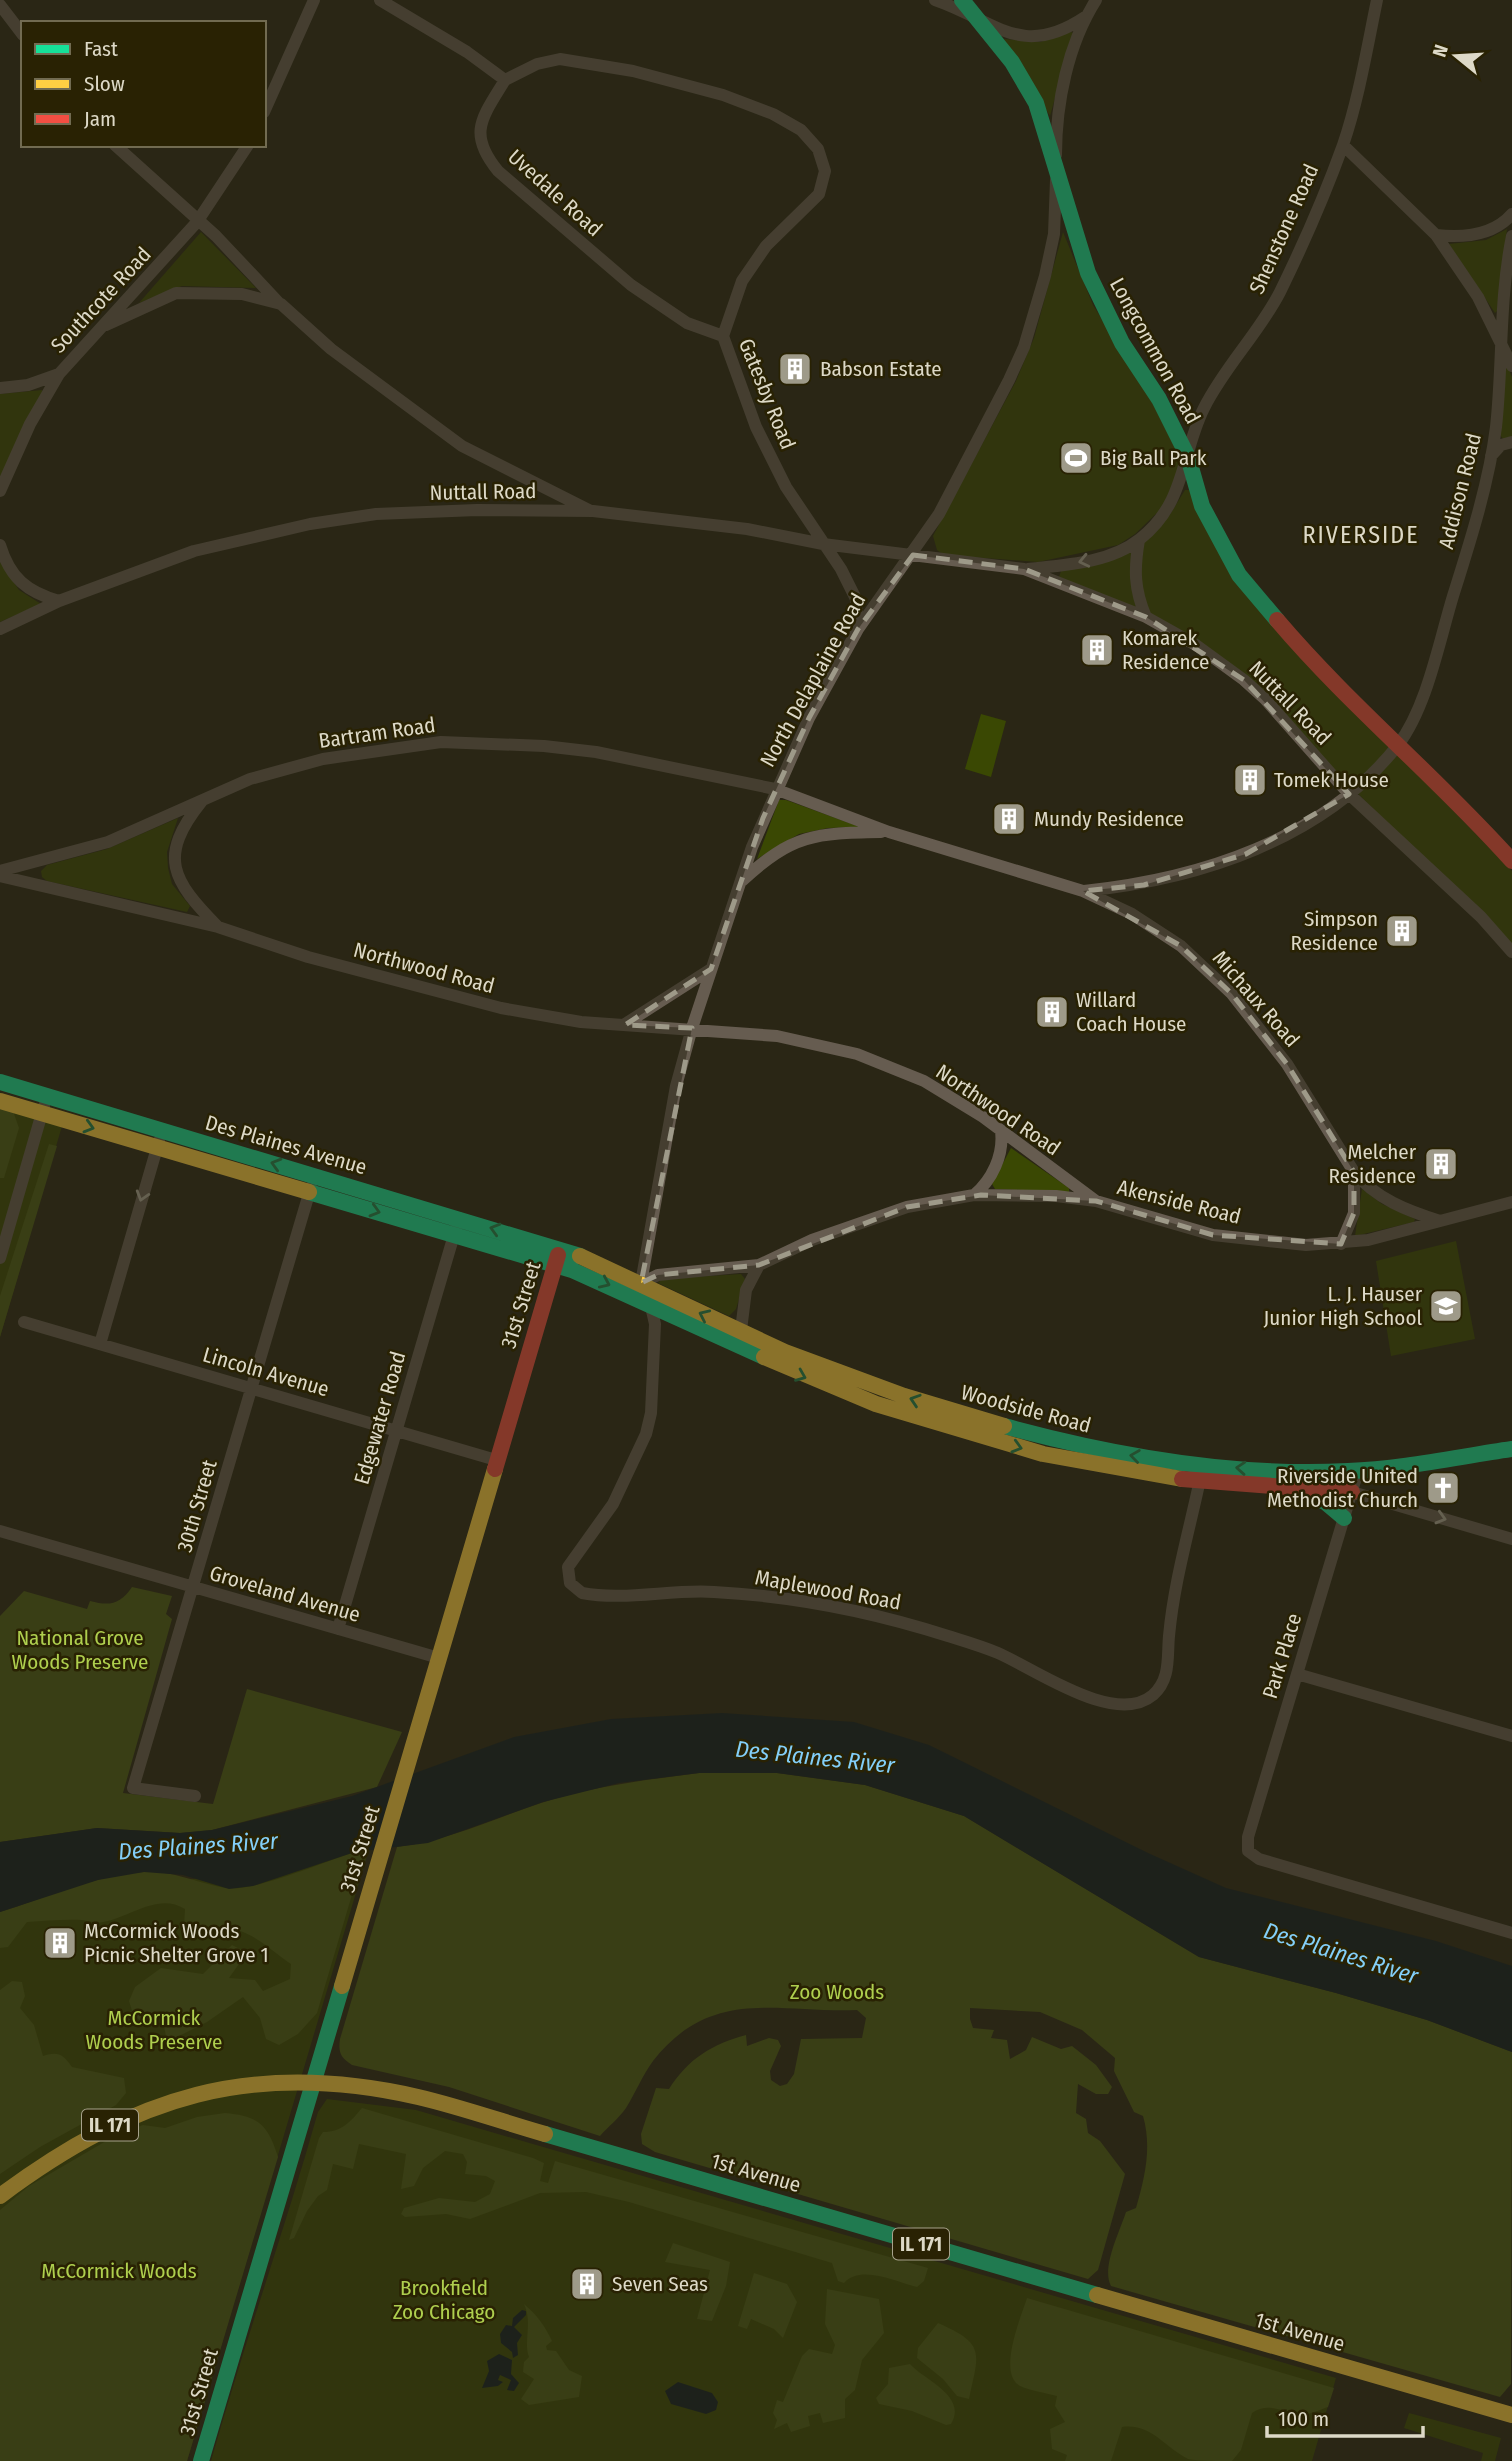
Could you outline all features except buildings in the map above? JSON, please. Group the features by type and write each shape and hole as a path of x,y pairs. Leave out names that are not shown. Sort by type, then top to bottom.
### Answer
{"street":[{"path":"266,108 314,0"},
{"path":"380,0 467,52 505,80"},
{"path":"935,0 977,18"},
{"name":"Longcommon Road","path":"962,0 1012,62 1036,103 1049,136 1056,175 1088,273 1122,343 1159,399 1188,457 1202,506 1239,575 1310,659 1398,744 1512,861"},
{"name":"North Delaplaine Road","path":"641,1283 676,1086 740,882 775,789 809,718 858,629 913,555 972,455 1024,347 1054,234 1056,135 1063,91 1085,17 1096,0"},
{"name":"Shenstone Road","path":"1188,457 1196,425 1212,391 1279,294 1343,145 1377,0"},
{"path":"0,5 21,32"},
{"name":"Longcommon Road","path":"977,18 1005,34 1027,38 1048,35 1085,17"},
{"name":"Gatesby Road","path":"505,80 537,64 560,59 632,71 723,95 773,114 801,130 818,149 825,171 819,194 766,246 741,281 723,336 756,427 786,487 823,544"},
{"name":"Uvedale Road","path":"505,80 483,116 478,133 482,151 498,171 631,285 687,323 723,336"},
{"path":"1343,145 1436,235 1478,297 1512,366"},
{"path":"117,147 197,222 216,236 281,304 331,349 462,446 593,511"},
{"name":"Southcote Road","path":"0,491 30,424 59,374 197,222 247,147"},
{"path":"1436,235 1477,234 1493,229 1512,214"},
{"name":"Addison Road","path":"1398,744 1413,718 1429,678 1491,456 1496,429 1503,289 1512,236"},
{"path":"106,325 176,293 242,294 281,304"},
{"path":"0,388 28,385 59,374"},
{"path":"1491,456 1501,445 1512,442"},
{"name":"Nuttall Road","path":"913,555 1024,569 1075,564 1107,556 1139,540 1162,516 1181,485 1188,457"},
{"name":"Nuttall Road","path":"0,629 59,601 194,551 310,524 376,514 477,510 593,511 747,528 823,544"},
{"path":"1139,540 1134,571 1137,596 1146,617"},
{"path":"823,544 913,555"},
{"path":"823,544 841,569 856,599 858,629"},
{"path":"0,545 5,561 19,583 33,593 59,601"},
{"name":"Nuttall Road","path":"1024,569 1146,617 1196,645 1244,680 1265,699 1349,794 1482,917 1512,952"},
{"name":"Bartram Road","path":"0,874 108,842 250,779 323,759 441,742 544,746 596,752 775,789"},
{"path":"1083,891 1144,885 1246,855 1298,827 1349,794 1398,744"},
{"name":"Michaux Road","path":"775,789 889,832 1083,891 1132,914 1181,947 1232,995 1287,1064 1364,1184 1388,1200 1441,1221"},
{"name":"Northwood Road","path":"205,797 179,833 173,865 182,888 218,927"},
{"name":"Michaux Road","path":"740,882 773,855 803,839 822,834 889,832"},
{"name":"Northwood Road","path":"0,874 218,927 286,951 454,998 581,1022 777,1036 857,1054 924,1081 1001,1131 1096,1201"},
{"path":"625,1025 711,969"},
{"name":"Des Plaines Avenue","path":"0,1082 459,1218 558,1256"},
{"path":"0,1258 48,1096"},
{"name":"Des Plaines Avenue","path":"0,1101 454,1234 558,1256"},
{"path":"100,1344 162,1131"},
{"path":"974,1195 995,1168 1001,1147 1001,1131"},
{"path":"1341,1244 1354,1213 1354,1172"},
{"name":"30th Street","path":"195,1796 133,1788 315,1176"},
{"name":"Akenside Road","path":"641,1283 658,1275 759,1265 812,1240 907,1207 974,1195 1056,1196 1096,1201 1213,1235 1272,1243 1341,1244 1368,1241 1512,1202"},
{"name":"Akenside Road","path":"1495,1205 1512,1196"},
{"name":"Edgewater Road","path":"338,1629 459,1218"},
{"name":"Woodside Road","path":"558,1256 641,1283 740,1340 876,1404 1043,1454 1199,1482 1352,1492"},
{"name":"Woodside Road","path":"558,1256 652,1307 740,1340 937,1407 1069,1444 1203,1465 1358,1471 1512,1449"},
{"name":"31st Street","path":"201,2461 558,1256"},
{"path":"740,1340 746,1290 759,1265"},
{"name":"Maplewood Road","path":"641,1283 652,1307 655,1324 651,1413 637,1456 613,1504 568,1567 570,1584 582,1592 722,1592 853,1612 917,1626 974,1644 1054,1683 1098,1700 1135,1704 1154,1694 1166,1676 1171,1612 1203,1465"},
{"name":"Lincoln Avenue","path":"24,1322 496,1460"},
{"name":"Park Place","path":"1358,1471 1247,1842 1248,1851 1259,1860 1512,1933"},
{"path":"1282,1488 1325,1502 1344,1518"},
{"path":"1352,1492 1512,1539"},
{"name":"Groveland Avenue","path":"0,1531 439,1658"},
{"path":"1297,1674 1512,1736"},
{"name":"1st Avenue","path":"0,2196 86,2136 151,2106 234,2085 312,2081 417,2097 1512,2415"}],"highlighted area":[{"path":"913,555 1024,569 1146,617 1244,680 1349,794 1246,854 1144,885 1083,891 1181,946 1232,994 1287,1064 1354,1172 1354,1213 1341,1244 1213,1235 1096,1201 981,1195 907,1207 759,1265 658,1275 641,1283 692,1028 625,1025 711,969 763,818 809,718 858,629"}],"green space":[{"path":"1073,33 1050,116 1004,39 1040,42"},
{"path":"1507,229 1495,313 1449,244 1486,240"},
{"path":"201,232 256,288 182,286 139,303"},
{"name":"Big Ball Park","path":"1063,232 1093,305 1152,402 1180,455 1181,466 1162,508 1135,534 1118,545 1038,562 944,555 937,550 933,536 1016,381 1034,338"},
{"path":"1508,367 1512,377 1512,436 1503,439 1500,435 1505,368"},
{"path":"42,390 42,394 0,477 0,394"},
{"path":"1185,490 1189,490 1202,519 1388,744 1512,871 1512,945 1340,776 1244,673 1179,629 1059,577 1061,571 1094,564 1169,516"},
{"path":"0,562 19,590 41,604 0,622"},
{"path":"981,714 1006,721 991,777 965,769"},
{"path":"779,800 786,800 860,827 828,828 799,834 757,859"},
{"path":"178,818 167,852 168,868 172,884 190,906 187,912 47,881 42,877 41,871 47,865 107,849"},
{"path":"0,1107 62,1126 0,1337"},
{"path":"0,1107 13,1111 19,1128 4,1178 0,1178"},
{"path":"49,1144 57,1146 0,1337 0,1296"},
{"path":"1011,1148 1069,1188 1069,1192 995,1189 992,1184"},
{"path":"1362,1189 1382,1204 1415,1219 1414,1222 1355,1236"},
{"path":"1456,1241 1475,1339 1391,1356 1376,1261"},
{"path":"741,1274 745,1279 736,1309 729,1316 658,1283 662,1279"},
{"name":"National Grove Woods Preserve","path":"132,1587 172,1596 166,1614 172,1619 123,1793 213,1804 247,1689 402,1732 377,1787 212,1830 180,1833 97,1828 0,1842 0,1616 24,1591 87,1609 90,1601 114,1603"},
{"name":"Zoo Woods","path":"699,1773 777,1773 865,1785 964,1816 1199,1957 1427,2020 1512,2052 1511,2384 1500,2397 1111,2286 1108,2270 1112,2249 1126,2212 1136,2208 1145,2173 1147,2139 1143,2116 1134,2112 1114,2071 1115,2058 1082,2030 1040,2012 970,2008 970,2019 973,2028 994,2030 991,2038 1007,2040 1010,2059 1026,2050 1032,2037 1061,2049 1072,2046 1096,2065 1112,2087 1108,2094 1096,2094 1078,2084 1076,2113 1086,2119 1088,2133 1100,2141 1125,2174 1098,2270 1088,2279 655,2152 642,2144 641,2134 656,2088 669,2089 684,2069 702,2054 722,2043 746,2035 747,2046 769,2038 778,2040 781,2046 770,2071 771,2080 780,2086 787,2084 794,2074 801,2039 862,2038 866,2018 857,2010 747,2008 722,2013 699,2022 675,2037 653,2061 626,2108 600,2136 449,2087 352,2065 343,2057 339,2048 340,2039 397,1847 452,1835 580,1792"},
{"name":"McCormick Woods Preserve","path":"369,1849 187,2461 0,2461 0,1912"},
{"path":"355,1852 364,1854 317,2013 298,2034 279,2045 266,2039 260,2018 243,1997 207,2022 167,2042 164,2026 157,2021 143,2023 133,2014 129,2001 135,1987 161,1968 203,1974 232,1945 242,1950 244,1957 229,1978 255,1980 263,1991 290,1979 291,1964 266,1945 238,1930 217,1930 191,1938 184,1927 185,1909 175,1904 155,1904 100,1923 82,1920 27,1922 8,1947 0,1948 0,1912 89,1882 126,1874 155,1872 216,1886 239,1888 272,1881"},
{"path":"12,1981 22,1982 25,1996 20,2008 34,2025 43,2056 60,2055 72,2067 124,2078 126,2093 116,2105 40,2147 0,2174 0,1990"},
{"name":"Brookfield Zoo Chicago","path":"327,2099 416,2110 1336,2378 1312,2461 211,2461 318,2112"},
{"path":"362,2108 533,2158 544,2163 540,2181 548,2183 555,2161 928,2268 924,2281 917,2287 869,2275 860,2275 844,2283 838,2281 832,2263 629,2202 586,2192 540,2193 470,2219 446,2214 405,2217 401,2214 404,2208 439,2198 475,2202 490,2194 495,2181 486,2176 465,2174 467,2162 463,2154 445,2151 423,2168 414,2186 401,2189 406,2154 359,2144 353,2169 333,2164 327,2190 318,2196 307,2211 294,2238 289,2240 319,2138 323,2132 345,2125"},
{"name":"McCormick Woods","path":"237,2114 260,2124 270,2137 278,2157 187,2461 0,2461 0,2210 29,2186 118,2134 143,2125 165,2128 197,2117"},
{"path":"673,2243 730,2262 726,2286 712,2321 697,2319 710,2270 665,2262"},
{"path":"754,2273 787,2284 797,2302 783,2338 774,2329 751,2319 747,2329 738,2326"},
{"path":"827,2289 879,2299 884,2333 862,2360 855,2390 845,2399 845,2418 823,2423 820,2413 808,2416 810,2426 791,2432 787,2423 774,2429 777,2420 773,2413 777,2400 783,2402 802,2356 809,2349 832,2354 835,2345 825,2324"},
{"path":"1027,2298 1334,2388 1328,2407 1304,2414 1270,2408 1252,2413 1241,2450 1232,2461 1188,2459 1149,2432 1122,2427 1111,2461 1065,2461 1067,2455 1052,2449 1050,2429 1065,2422 1055,2406 1057,2396 1020,2386 1013,2379 1013,2344"},
{"path":"524,2304 537,2317 552,2341 546,2346 547,2350 556,2351 569,2370 582,2376 579,2397 529,2405 521,2399 534,2379 523,2372 524,2362 529,2357 528,2318"},
{"path":"938,2323 964,2337 975,2351 975,2370 969,2399 957,2396 943,2379 917,2358 918,2348"},
{"path":"910,2364 949,2397 955,2414 951,2424 946,2425 912,2411 879,2404 876,2398 888,2384 889,2368"},
{"path":"1409,2413 1501,2438 1495,2461 1481,2461 1483,2453 1404,2428"}],"water":[{"name":"Des Plaines River","path":"722,1713 854,1722 929,1745 1148,1853 1226,1888 1436,1941 1512,1966 1512,2052 1427,2020 1199,1957 964,1816 865,1785 777,1773 699,1773 619,1783 543,1802 428,1843 355,1852 253,1886 229,1889 183,1875 144,1872 98,1880 0,1912 0,1842 97,1828 180,1833 212,1830 352,1796 514,1737 611,1719"},
{"path":"522,2310 526,2311 526,2315 514,2327 522,2335 517,2343 518,2355 513,2358 512,2352 501,2343 500,2334 506,2325 512,2326 513,2318"},
{"path":"499,2354 512,2360 511,2374 519,2383 514,2391 507,2390 511,2380 500,2375 498,2380 503,2382 498,2386 482,2388 489,2371 487,2361"},
{"path":"678,2382 712,2393 718,2402 716,2410 706,2414 671,2404 665,2391"}],"traffic: fast":[{"path":"962,0 1012,62 1036,103 1088,273 1122,343 1159,399 1188,457 1202,506 1239,575 1277,620"},
{"path":"0,1082 580,1256"},
{"path":"309,1192 572,1270 764,1357"},
{"path":"1004,1426 1131,1455 1262,1471 1369,1470 1512,1449"},
{"path":"1305,1495 1325,1502 1344,1518"},
{"path":"201,2461 342,1986"},
{"path":"545,2134 1097,2295"}],"traffic: slow":[{"path":"0,1101 309,1192"},
{"path":"580,1256 785,1352 904,1396 1004,1426"},
{"path":"764,1357 876,1404 1043,1454 1182,1479"},
{"path":"342,1986 495,1469"},
{"path":"0,2196 50,2161 98,2133 147,2111 197,2095 248,2085 302,2082 358,2086 434,2101 545,2134"},
{"path":"1097,2295 1512,2415"}],"traffic: jam":[{"path":"1277,620 1334,682 1512,861"},
{"path":"495,1469 558,1255"},
{"path":"1182,1479 1352,1492"}],"place":[{"name":"Babson Estate","path":"795,369"},
{"name":"Big Ball Park","path":"1076,458"},
{"name":"Komarek Residence","path":"1097,650"},
{"name":"Tomek House","path":"1250,780"},
{"name":"Mundy Residence","path":"1009,819"},
{"name":"Simpson Residence","path":"1402,931"},
{"name":"Willard Coach House","path":"1052,1012"},
{"name":"Melcher Residence","path":"1441,1164"},
{"name":"L. J. Hauser Junior High School","path":"1446,1306"},
{"name":"Riverside United Methodist Church","path":"1443,1488"},
{"name":"McCormick Woods Picnic Shelter Grove 1","path":"60,1943"},
{"name":"Seven Seas","path":"587,2284"}],"district":[{"name":"RIVERSIDE","path":"1361,535"}]}
